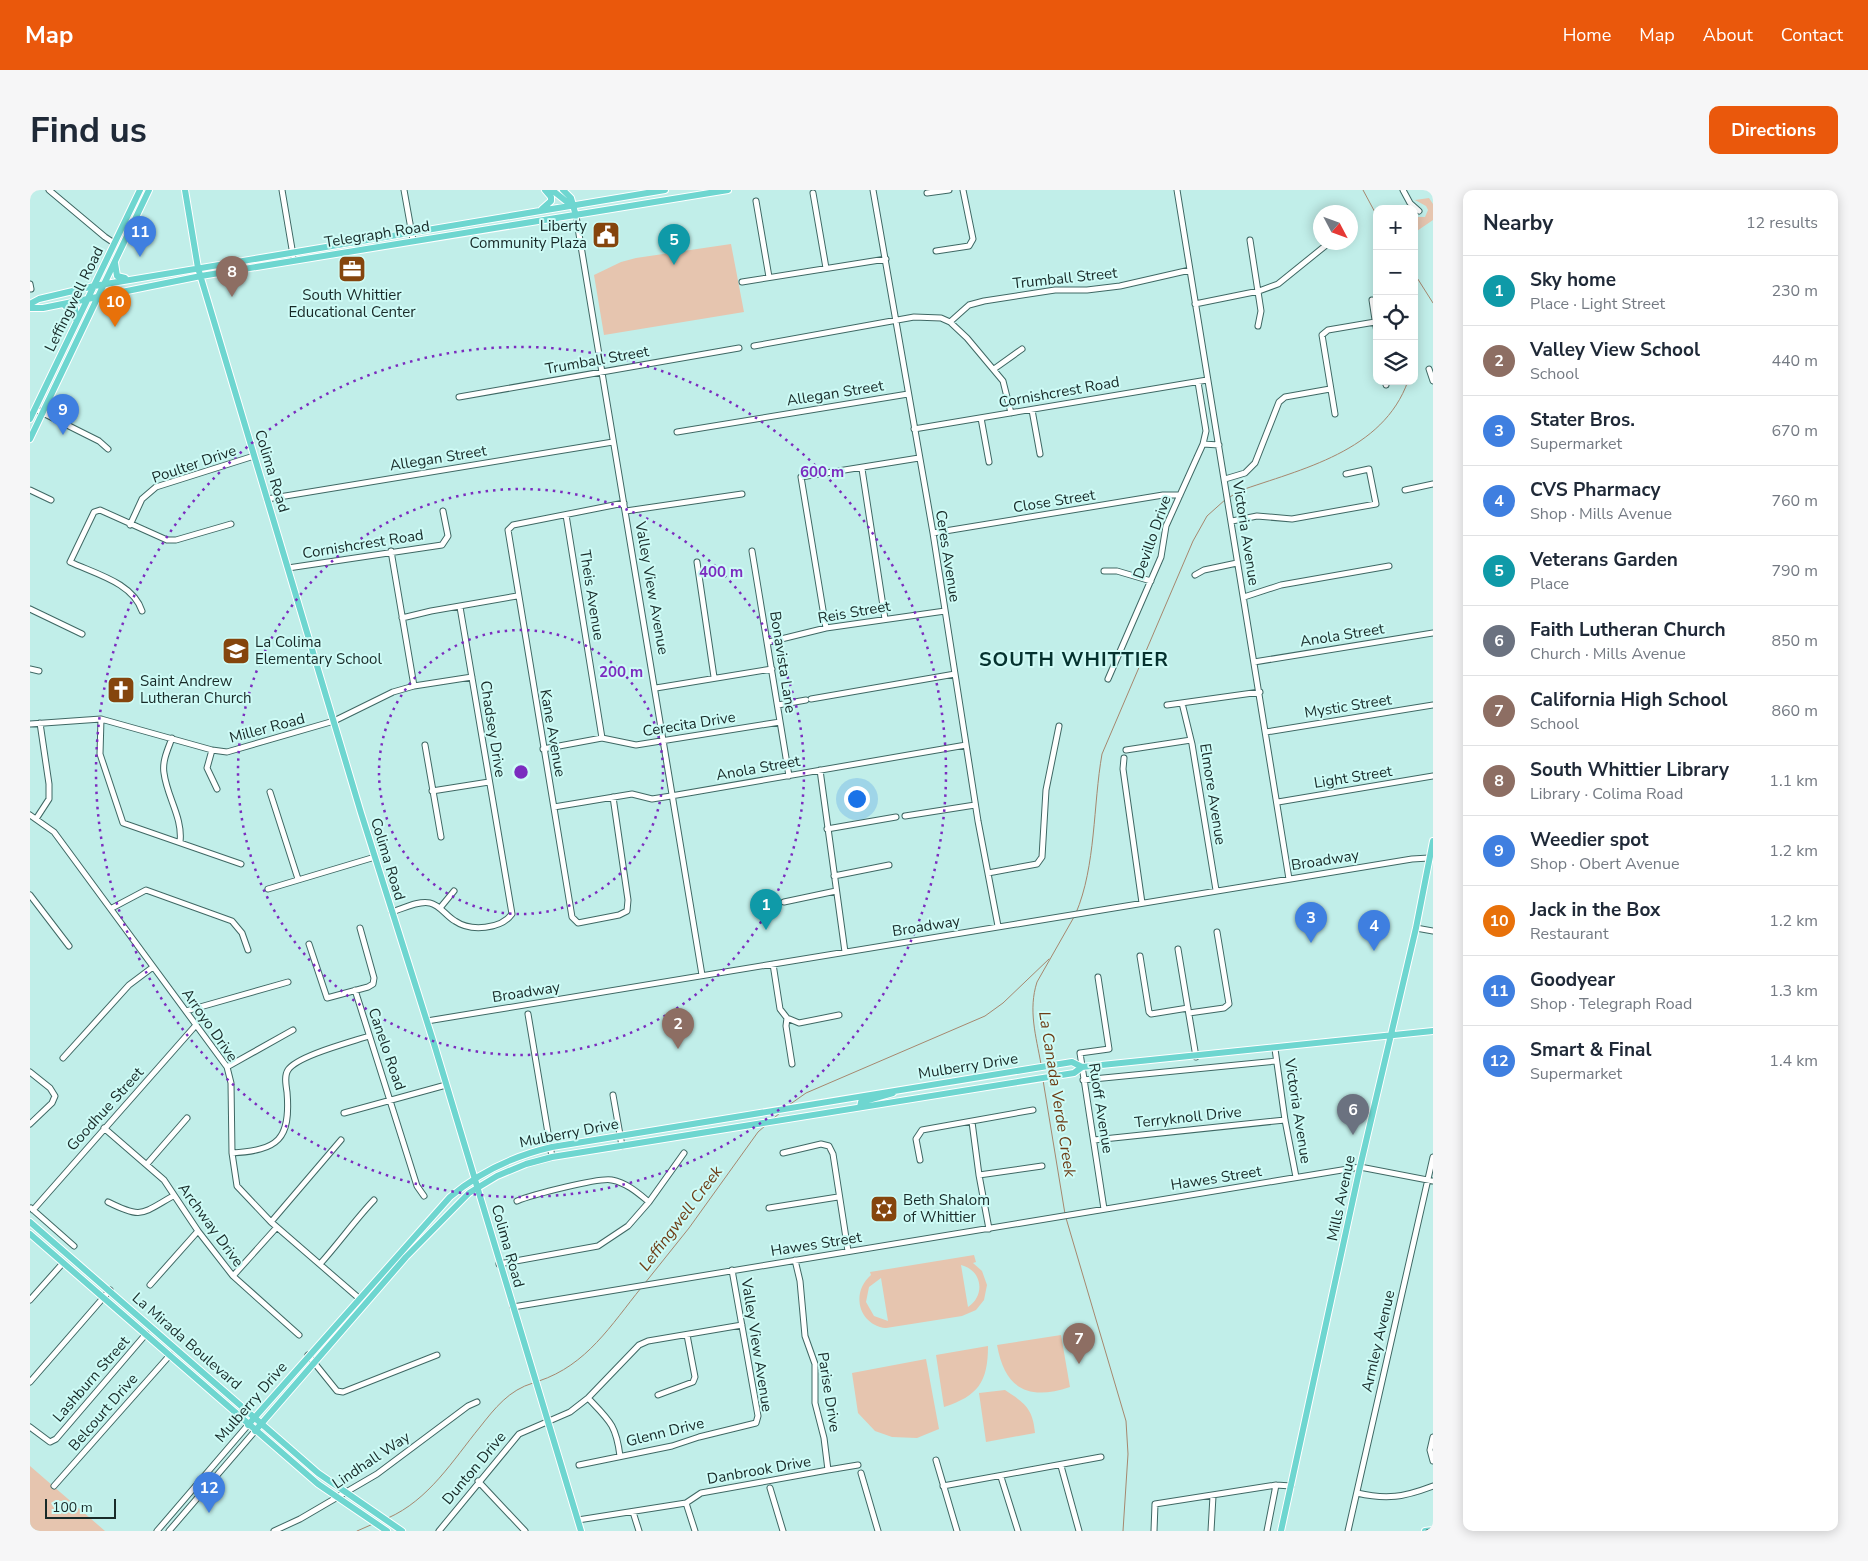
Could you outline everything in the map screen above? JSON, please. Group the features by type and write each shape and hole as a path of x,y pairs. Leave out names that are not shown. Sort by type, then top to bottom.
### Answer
{"main road":[{"name":"Leffingwell Road","path":"30,419 140,190"},
{"name":"Leffingwell Road","path":"30,439 149,190"},
{"name":"Colima Road","path":"186,190 198,268 375,857 475,1178 499,1264 581,1531"},
{"path":"536,211 551,203 551,196 545,190"},
{"name":"Valley View Avenue","path":"552,190 572,206"},
{"name":"Valley View Avenue","path":"563,190 571,198 576,216"},
{"name":"Telegraph Road","path":"30,308 49,307 412,232 665,190"},
{"name":"Telegraph Road","path":"30,304 39,299 94,286 198,268 413,240 576,216 728,190"},
{"path":"115,261 115,270 118,277 139,278"},
{"path":"49,307 73,306 77,315 73,330"},
{"name":"Mills Avenue","path":"1281,1531 1360,1167 1416,928 1433,841"},
{"name":"Mulberry Drive","path":"248,1425 445,1202 475,1178 513,1158 552,1147 621,1135 1072,1062 1082,1067 1275,1049 1433,1031"},
{"name":"Mulberry Drive","path":"256,1431 438,1223 478,1188 526,1164 552,1157 749,1124 1074,1073 1082,1067"},
{"path":"860,1107 861,1102 866,1099 889,1095 901,1089"},
{"name":"La Mirada Boulevard","path":"30,1222 318,1473 345,1494 402,1531"},
{"name":"La Mirada Boulevard","path":"30,1234 248,1425 337,1498 387,1531"},
{"path":"1425,1531 1433,1530"}],"street":[{"path":"49,190 114,243"},
{"path":"282,190 293,257"},
{"path":"404,190 413,240"},
{"name":"Ceres Avenue","path":"873,190 897,320 975,805 998,926"},
{"path":"927,194 949,190"},
{"path":"936,251 969,246 973,239 963,190"},
{"name":"Victoria Avenue","path":"1177,190 1289,879"},
{"path":"1403,190 1410,203 1420,211"},
{"path":"813,193 826,268"},
{"path":"756,201 769,277"},
{"name":"Valley View Avenue","path":"576,216 656,688 671,796 702,976"},
{"path":"1250,240 1261,311 1258,326"},
{"path":"1195,304 1259,291 1278,284 1320,250"},
{"path":"742,282 886,259"},
{"name":"Trumball Street","path":"950,322 969,304 1055,290 1087,290 1120,286 1190,270"},
{"path":"1372,300 1373,307"},
{"path":"754,346 897,320 932,317 950,322 967,338 1004,381 1011,413"},
{"path":"1335,414 1322,335 1328,330 1373,322"},
{"name":"Trumball Street","path":"459,397 739,348"},
{"path":"994,369 1022,349"},
{"path":"1429,369 1433,381"},
{"name":"Cornishcrest Road","path":"914,429 1207,380"},
{"path":"1198,382 1206,431 1203,444 1218,445"},
{"path":"1225,478 1246,473 1256,463 1280,402 1285,397 1330,389"},
{"name":"Allegan Street","path":"677,432 908,394"},
{"path":"35,408 99,441 108,449"},
{"path":"1032,410 1040,454"},
{"path":"981,418 989,462"},
{"name":"Allegan Street","path":"267,499 613,442"},
{"name":"Devillo Drive","path":"1108,679 1161,557 1166,526 1203,444"},
{"name":"Poulter Drive","path":"130,525 142,499 156,487 254,456"},
{"path":"826,628 801,477 919,458"},
{"path":"862,468 885,619"},
{"path":"1232,521 1257,516 1292,518 1376,504 1369,469 1346,474"},
{"path":"1405,490 1433,484"},
{"path":"30,490 52,500"},
{"path":"626,511 742,494"},
{"name":"Close Street","path":"932,533 1163,495 1180,495"},
{"path":"566,515 624,503"},
{"path":"142,611 138,600 129,590 70,562 94,512 100,510 167,540 176,540 230,524"},
{"name":"Cornishcrest Road","path":"288,568 391,551 442,545 448,536 444,511"},
{"name":"Kane Avenue","path":"566,515 513,525 508,530 572,918 578,923 619,915 627,911 628,900 613,797"},
{"name":"Theis Avenue","path":"566,515 602,738"},
{"path":"391,551 414,686"},
{"name":"Bonavista Lane","path":"752,551 789,776"},
{"path":"697,562 714,677"},
{"path":"1196,575 1204,570 1237,563"},
{"path":"1244,597 1281,585 1389,566"},
{"path":"1104,571 1117,571 1151,580"},
{"path":"402,618 518,596"},
{"name":"Chadsey Drive","path":"440,908 456,922 481,929 507,921 512,914 460,607"},
{"path":"30,609 82,634"},
{"name":"Reis Street","path":"768,642 826,628 945,611"},
{"name":"Anola Street","path":"1254,662 1433,633"},
{"path":"30,669 39,672"},
{"path":"656,688 772,669"},
{"path":"778,705 955,674"},
{"path":"334,721 393,692 414,686 472,677"},
{"path":"1167,705 1260,692"},
{"name":"Elmore Avenue","path":"1182,703 1191,740 1216,890"},
{"name":"Mystic Street","path":"1266,732 1433,705"},
{"path":"101,719 100,754 122,823 241,864"},
{"name":"Miller Road","path":"30,724 101,719 212,750 227,752 334,721"},
{"name":"Cerecita Drive","path":"543,750 602,738 636,745 663,742 780,722"},
{"path":"36,818 49,799 49,784 40,723"},
{"path":"988,873 1037,864 1042,857 1046,790 1059,726"},
{"path":"172,738 165,761 164,773 181,830 180,842"},
{"path":"1126,750 1191,740"},
{"path":"425,745 441,837"},
{"name":"Anola Street","path":"554,807 632,794 652,798 671,796 966,745"},
{"path":"212,750 207,768 216,789"},
{"path":"1124,758 1123,769 1142,902"},
{"path":"820,770 845,952"},
{"name":"Light Street","path":"1278,802 1433,776"},
{"path":"432,791 489,782"},
{"path":"270,792 298,879"},
{"path":"905,816 975,805"},
{"name":"Arroyo Drive","path":"30,815 54,832 112,908 227,1067 231,1083 232,1153 237,1186 271,1222 366,1304"},
{"path":"827,829 896,817"},
{"path":"268,889 375,857"},
{"name":"Broadway","path":"427,1021 1068,914 1412,859 1429,858"},
{"path":"834,876 889,865"},
{"path":"112,908 146,890 232,921 242,933 248,950"},
{"path":"392,912 422,902 430,903 440,908 454,890"},
{"path":"784,902 836,892"},
{"path":"30,895 69,946"},
{"path":"309,944 327,998 355,990 373,984 374,978 360,928"},
{"path":"1416,928 1433,931"},
{"path":"1140,956 1149,1012 1151,1014 1224,1008 1229,1004 1217,932"},
{"path":"1178,949 1196,1057"},
{"path":"773,964 780,1009 787,1018 799,1023 839,1015"},
{"path":"63,1058 129,985 153,967"},
{"name":"Ruoff Avenue","path":"1098,977 1109,1049 1080,1053 1104,1209"},
{"path":"186,1011 288,982"},
{"name":"Canelo Road","path":"355,990 368,1036 392,1101 417,1186 424,1196"},
{"path":"528,1014 552,1147 552,1157"},
{"path":"787,1018 792,1064"},
{"name":"Goodhue Street","path":"31,1208 196,1025"},
{"path":"227,1067 293,1030"},
{"path":"232,1153 267,1149 281,1136 289,1116 285,1076 288,1069 321,1051 368,1036"},
{"name":"Victoria Avenue","path":"1275,1049 1285,1120 1296,1177"},
{"path":"1083,1080 1276,1061"},
{"path":"30,1072 50,1088 55,1096 52,1102 30,1124"},
{"path":"344,1113 392,1101 446,1084"},
{"path":"613,1095 622,1146"},
{"path":"920,1160 916,1139 922,1130 1033,1110"},
{"path":"146,1164 187,1118"},
{"name":"Terryknoll Drive","path":"1094,1140 1285,1120"},
{"path":"972,1122 989,1230"},
{"name":"Archway Drive","path":"104,1128 164,1180 198,1231 233,1276 299,1335"},
{"path":"271,1222 342,1140"},
{"path":"783,1153 821,1144 829,1146 833,1154 838,1197 848,1250"},
{"path":"499,1264 598,1246 628,1226 649,1202 684,1153"},
{"name":"Armley Avenue","path":"1348,1531 1430,1180 1433,1157"},
{"path":"979,1174 1042,1166"},
{"name":"Hawes Street","path":"512,1307 663,1283 848,1250 989,1230 1360,1167 1430,1180"},
{"path":"517,1201 532,1195 611,1179 627,1185 649,1202"},
{"path":"108,1202 131,1214 141,1214 174,1196"},
{"path":"769,1208 838,1197"},
{"path":"320,1264 352,1228 356,1219 374,1200"},
{"path":"31,1208 74,1246"},
{"path":"233,1276 277,1227"},
{"path":"150,1285 198,1231"},
{"name":"Parise Drive","path":"795,1260 800,1281 805,1336 815,1364 815,1403 824,1438 828,1470"},
{"path":"30,1300 63,1263"},
{"name":"Valley View Avenue","path":"732,1270 758,1416 756,1423"},
{"path":"30,1382 110,1290"},
{"name":"Dunton Drive","path":"439,1531 519,1434 570,1412 588,1398 639,1345 648,1341 742,1325"},
{"name":"Lashburn Street","path":"30,1427 50,1442 56,1439 146,1334"},
{"path":"658,1395 693,1382 695,1377 688,1335"},
{"name":"Belcourt Drive","path":"54,1486 170,1355"},
{"path":"308,1355 337,1391 343,1392 437,1355"},
{"path":"588,1398 614,1426 620,1456"},
{"name":"Lindhall Way","path":"274,1531 345,1494 376,1474 468,1406 477,1402"},
{"name":"Glenn Drive","path":"579,1465 672,1446 698,1437 756,1423"},
{"name":"Mulberry Drive","path":"157,1531 248,1425"},
{"name":"Mulberry Drive","path":"169,1531 256,1431"},
{"path":"1433,1436 1430,1450 1433,1462"},
{"path":"943,1486 1102,1457"},
{"path":"936,1460 956,1531"},
{"path":"828,1470 858,1465"},
{"path":"1061,1466 1079,1531"},
{"name":"Danbrook Drive","path":"578,1520 686,1503 701,1493 828,1470"},
{"path":"861,1473 878,1531"},
{"path":"1001,1476 1018,1531"},
{"path":"478,1482 525,1531"},
{"path":"1154,1531 1154,1504 1276,1485 1291,1486"},
{"path":"1266,1531 1276,1485"},
{"path":"1357,1493 1376,1498 1393,1498 1408,1496 1433,1486"},
{"path":"770,1488 783,1531"},
{"path":"1211,1531 1212,1496"},
{"path":"686,1503 695,1531"},
{"path":"633,1512 639,1531"}],"shaded area":[{"path":"1429,198 1433,204 1433,220 1418,230 1418,217 1425,217 1428,210 1426,206 1415,200"},
{"path":"731,244 744,312 604,335 594,275 621,262 636,258"},
{"path":"974,1255 976,1262 973,1263 982,1271 987,1285 984,1300 976,1310 962,1316 886,1328 877,1326 869,1321 860,1307 861,1290 871,1275 870,1272","holes":["961,1265 973,1272 979,1283 977,1296 968,1307","881,1278 888,1321 874,1316 866,1302 869,1287"]},
{"path":"1061,1335 1070,1387 1042,1393 1021,1388 1013,1381 1006,1372 997,1345"},
{"path":"988,1346 986,1369 979,1386 965,1398 944,1407 936,1355"},
{"path":"926,1359 939,1429 917,1438 892,1437 875,1431 858,1413 852,1373"},
{"path":"1005,1390 1027,1407 1032,1418 1035,1433 986,1442 979,1393"},
{"path":"30,1466 105,1531 30,1531"}],"waterway":[{"name":"La Canada Verde Creek","path":"1363,190 1373,209"},
{"path":"1418,279 1433,303"},
{"name":"La Canada Verde Creek","path":"1230,497 1239,491 1313,465 1360,441 1380,425 1396,405 1406,385"},
{"name":"La Canada Verde Creek","path":"1076,913 1091,855 1102,754 1193,541 1207,516 1226,499"},
{"name":"La Canada Verde Creek","path":"1041,1064 1033,1013 1034,992 1037,982 1074,917"},
{"name":"Leffingwell Creek","path":"789,1105 806,1093 985,1016 1003,1003 1049,959"},
{"name":"La Canada Verde Creek","path":"1043,1080 1065,1214"},
{"name":"Leffingwell Creek","path":"774,1118 781,1112"},
{"name":"Leffingwell Creek","path":"645,1283 689,1228 758,1132 766,1125"},
{"name":"La Canada Verde Creek","path":"1066,1218 1126,1421 1128,1454 1123,1531"},
{"name":"Leffingwell Creek","path":"539,1381 556,1374 584,1354 597,1342 641,1288"},
{"name":"Leffingwell Creek","path":"388,1518 416,1501 428,1490 450,1466 503,1400 524,1386 533,1383"},
{"name":"Leffingwell Creek","path":"357,1531 373,1524"}],"railway":[{"path":"1427,1531 1433,1529"}],"place":[{"name":"Liberty Community Plaza","path":"606,235"},
{"name":"Goodyear","path":"140,257"},
{"name":"Veterans Garden","path":"674,265"},
{"name":"South Whittier Educational Center","path":"352,269"},
{"name":"South Whittier Library","path":"232,297"},
{"name":"Jack in the Box","path":"115,327"},
{"name":"Weedier spot","path":"63,435"},
{"name":"La Colima Elementary School","path":"236,651"},
{"name":"Saint Andrew Lutheran Church","path":"121,690"},
{"name":"Sky home","path":"766,930"},
{"name":"Stater Bros.","path":"1311,943"},
{"name":"CVS Pharmacy","path":"1374,951"},
{"name":"Valley View School","path":"678,1049"},
{"name":"Faith Lutheran Church","path":"1353,1135"},
{"name":"Beth Shalom of Whittier","path":"884,1209"},
{"name":"California High School","path":"1079,1364"},
{"name":"Smart & Final","path":"209,1513"}],"district":[{"name":"SOUTH WHITTIER","path":"1074,659"}]}
